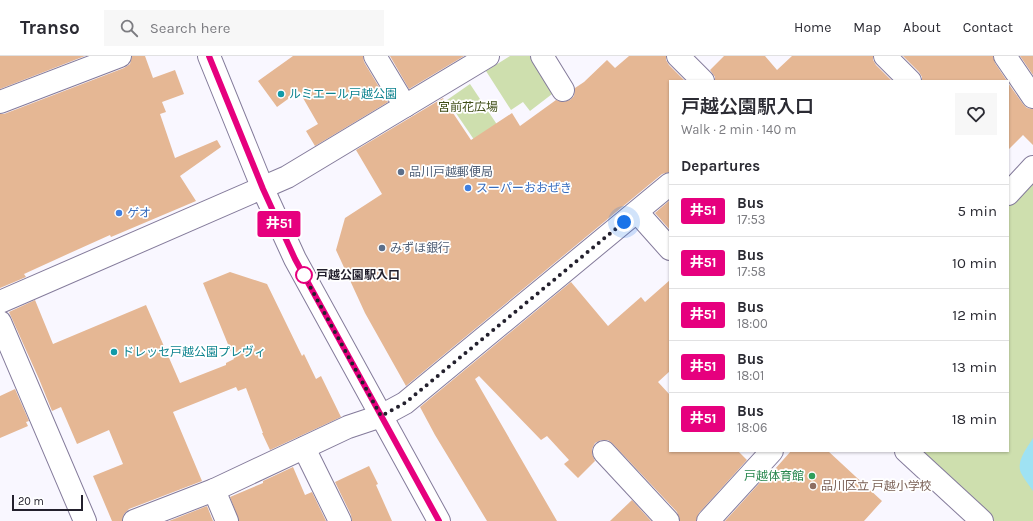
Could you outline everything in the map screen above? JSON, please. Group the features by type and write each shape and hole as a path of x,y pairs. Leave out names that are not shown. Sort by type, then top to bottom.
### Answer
{"street":[{"path":"0,102 120,56"},
{"path":"375,56 406,106"},
{"path":"542,56 562,90"},
{"path":"678,56 702,80"},
{"path":"885,56 909,80"},
{"path":"1005,56 1033,97"},
{"path":"212,57 263,189 295,259 439,521"},
{"path":"0,302 263,189 287,177 406,106 483,57"},
{"path":"1011,185 1033,167"},
{"path":"134,521 214,490 348,427 381,416 405,403 669,185"},
{"path":"637,212 669,248"},
{"path":"0,322 85,521"},
{"path":"304,448 340,521"},
{"path":"604,452 668,521"},
{"path":"708,521 771,452"},
{"path":"907,452 982,521"},
{"path":"214,490 228,521"}],"green space":[{"path":"510,56 532,56 556,91 530,111 523,102 511,110 486,71"},
{"name":"宮前花広場","path":"470,84 530,174 511,194 447,100"},
{"path":"1033,169 1033,521 982,521 907,452 1009,452 1009,195"}],"water":[{"path":"1033,438 1033,491 1021,473 1020,464 1023,455"}],"building":[{"path":"0,56 85,56 0,89"},
{"path":"132,56 145,56 153,78 175,70 184,94 162,102 166,112 160,114 175,158 217,140 221,147 180,176 196,201 111,237 110,235 24,274 26,277 0,288 0,114 4,114 124,68 130,64"},
{"path":"293,56 363,56 364,62 388,102 315,146 306,131 318,124 299,91 277,107 258,81"},
{"path":"390,56 464,56 409,89"},
{"path":"629,56 666,56 666,60 669,65 684,80 669,80 669,172 662,174 406,386 365,313 336,250 345,218 382,194 356,150 443,98 471,140 512,113 520,126 556,100 563,102 570,100 574,96 575,88 584,82 607,60 615,68"},
{"path":"724,56 765,56 777,70 792,56 873,56 873,60 876,65 891,80 715,80 715,77 710,70"},
{"path":"903,56 993,56 995,63 1006,80 922,80 919,72"},
{"path":"1020,56 1033,56 1033,75"},
{"path":"1009,84 1023,104 1027,108 1033,109 1033,145 1023,135 1009,149"},
{"path":"669,201 669,229 655,213"},
{"path":"230,272 267,284 302,356 304,354 316,379 321,376 341,417 270,450 262,433 246,388 238,391 236,387 173,412 202,481 129,509 124,514 122,521 112,521 93,476 123,464 109,430 77,444 61,407 52,411 9,312 35,300 53,344 146,305 180,383 226,365 226,363 234,359 203,283"},
{"path":"669,281 669,372 658,382 669,394 669,452 739,452 747,460 699,513 696,521 680,521 677,512 608,440 601,440 595,443 592,449 592,454 595,461 578,478 564,464 569,460 547,436 541,440 479,376 475,379 557,521 487,521 435,435 420,407 571,282 608,326 641,297 645,302"},
{"path":"15,389 29,421 26,422 28,426 0,438 0,396"},
{"name":"品川区立 戸越小学校","path":"790,452 829,452 882,501 864,521 725,521 765,477 767,478"},
{"path":"369,466 378,484 376,485 392,521 352,521 351,515 335,482"},
{"path":"293,467 305,495 312,492 326,521 239,521 230,497 263,483 263,481"},
{"path":"632,500 651,521 610,521"},
{"path":"207,506 213,521 169,521"}],"bus line":[{"name":"井51","path":"209,56 263,189 295,259 439,521"}],"place":[{"name":"ルミエール戸越公園","path":"281,94"},
{"name":"品川戸越郵便局","path":"401,172"},
{"name":"スーパーおおぜき","path":"468,188"},
{"name":"ゲオ","path":"119,213"},
{"name":"みずほ銀行","path":"382,248"},
{"name":"戸越公園駅入口","path":"304,275"},
{"name":"ドレッセ戸越公園プレヴィ","path":"114,352"},
{"name":"戸越体育館","path":"812,476"},
{"name":"品川区立 戸越小学校","path":"813,486"}],"route":[{"path":"304,275 302,272 381,416 405,403 624,222"}]}
